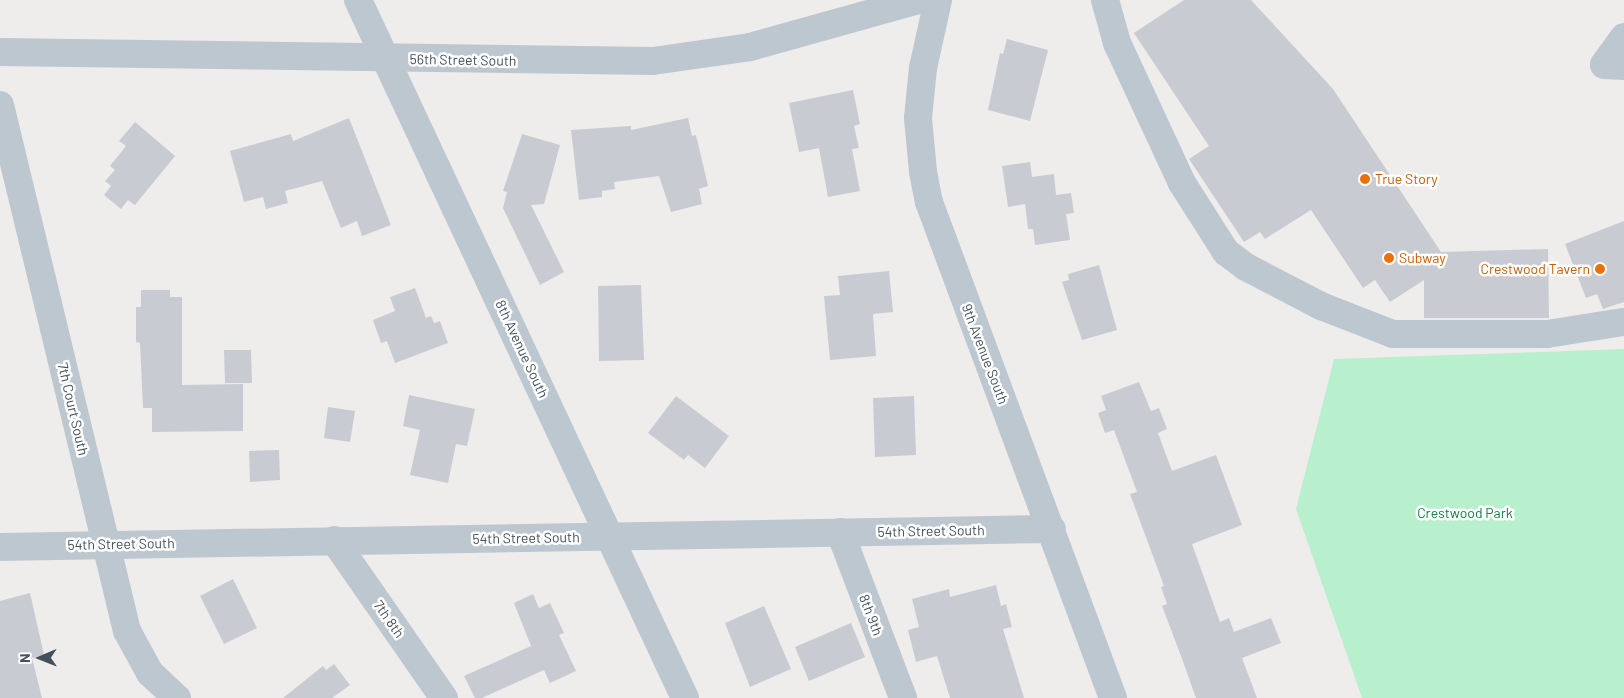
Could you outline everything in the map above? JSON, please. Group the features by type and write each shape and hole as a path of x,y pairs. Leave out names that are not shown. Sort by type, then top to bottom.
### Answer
{"street":[{"name":"8th Avenue South","path":"358,0 685,698"},
{"name":"56th Street South","path":"0,52 387,60 602,62 703,56 750,47 918,0"},
{"name":"9th Avenue South","path":"938,0 920,93 922,172 938,230 1114,698"},
{"path":"1105,0 1117,43 1182,183 1226,252 1246,268 1321,306 1393,334 1547,334 1624,322"},
{"path":"1624,37 1604,65 1624,66"},
{"name":"7th Court South","path":"0,105 105,545 133,645 150,673 177,698"},
{"name":"54th Street South","path":"0,547 1052,529"},
{"name":"8th 9th","path":"840,532 903,698"},
{"name":"7th 8th","path":"334,540 444,698"}],"green space":[{"name":"Crestwood Park","path":"1624,349 1624,698 1362,698 1296,509 1334,359"}],"building":[{"path":"1184,0 1251,0 1333,89 1441,252 1548,249 1549,318 1424,318 1424,280 1390,302 1375,280 1363,288 1311,210 1265,239 1260,232 1244,242 1189,159 1209,146 1134,33"},
{"path":"1007,39 1048,50 1030,121 988,110 1000,53 1003,54"},
{"path":"853,90 860,124 854,126 859,148 852,149 860,191 828,197 819,148 799,152 789,103"},
{"path":"349,118 391,225 362,236 357,221 341,228 322,181 285,191 288,203 266,209 263,197 244,202 230,151 291,134 293,141"},
{"path":"688,118 692,136 696,135 708,186 699,189 702,204 671,212 659,176 614,182 615,189 602,191 602,197 579,200 571,130 631,126 631,130"},
{"path":"135,122 175,156 135,205 128,200 121,209 104,195 111,186 105,181 115,170 110,166 126,146 119,141"},
{"path":"522,134 560,145 544,204 531,205 564,272 540,285 503,208 507,192 503,191"},
{"path":"1030,162 1032,177 1054,174 1056,195 1071,193 1074,213 1066,214 1070,240 1035,245 1033,229 1028,229 1025,204 1008,207 1002,166"},
{"name":"Crestwood Tavern","path":"1624,221 1624,302 1603,309 1597,294 1586,298 1565,244"},
{"path":"1099,265 1117,330 1082,340 1062,282 1069,280 1068,274"},
{"path":"889,271 893,312 873,314 876,356 830,360 824,296 840,295 838,276"},
{"path":"641,285 644,360 599,361 598,286"},
{"path":"415,288 426,318 431,316 434,323 440,321 448,343 395,363 387,341 381,343 373,320 395,311 390,297"},
{"path":"141,290 170,290 170,297 182,297 182,385 243,384 243,431 152,432 152,408 143,408 140,343 136,342 136,307 141,307"},
{"path":"224,350 251,350 252,383 225,383"},
{"path":"1139,382 1151,411 1159,408 1167,429 1158,433 1172,471 1216,455 1242,525 1192,544 1220,622 1229,618 1234,632 1271,618 1281,643 1242,658 1257,698 1196,698 1162,606 1167,604 1161,587 1164,586 1130,494 1137,492 1114,430 1105,433 1098,413 1106,410 1101,396"},
{"path":"409,395 475,409 467,446 456,444 448,483 410,475 420,430 403,426"},
{"path":"676,396 729,436 705,468 688,455 684,460 648,433"},
{"path":"914,396 916,455 875,457 873,398"},
{"path":"328,407 355,411 350,442 324,438"},
{"path":"279,450 280,480 250,482 249,451"},
{"path":"233,579 257,628 224,644 200,596"},
{"path":"996,585 1001,606 1006,604 1012,627 1003,629 1024,698 950,698 937,656 916,662 908,630 919,627 912,599 949,589 950,597"},
{"path":"30,593 44,655 32,658 42,698 0,698 0,601"},
{"path":"533,594 539,608 550,603 564,633 559,635 576,671 550,683 544,670 482,698 475,698 464,676 531,646 514,603"},
{"path":"764,606 791,669 750,687 725,623"},
{"path":"851,623 865,657 809,681 795,647"},
{"path":"334,664 350,685 332,698 283,698 323,666 326,670"}],"place":[{"name":"True Story","path":"1365,179"},
{"name":"Subway","path":"1389,258"},
{"name":"Crestwood Tavern","path":"1600,269"}]}
